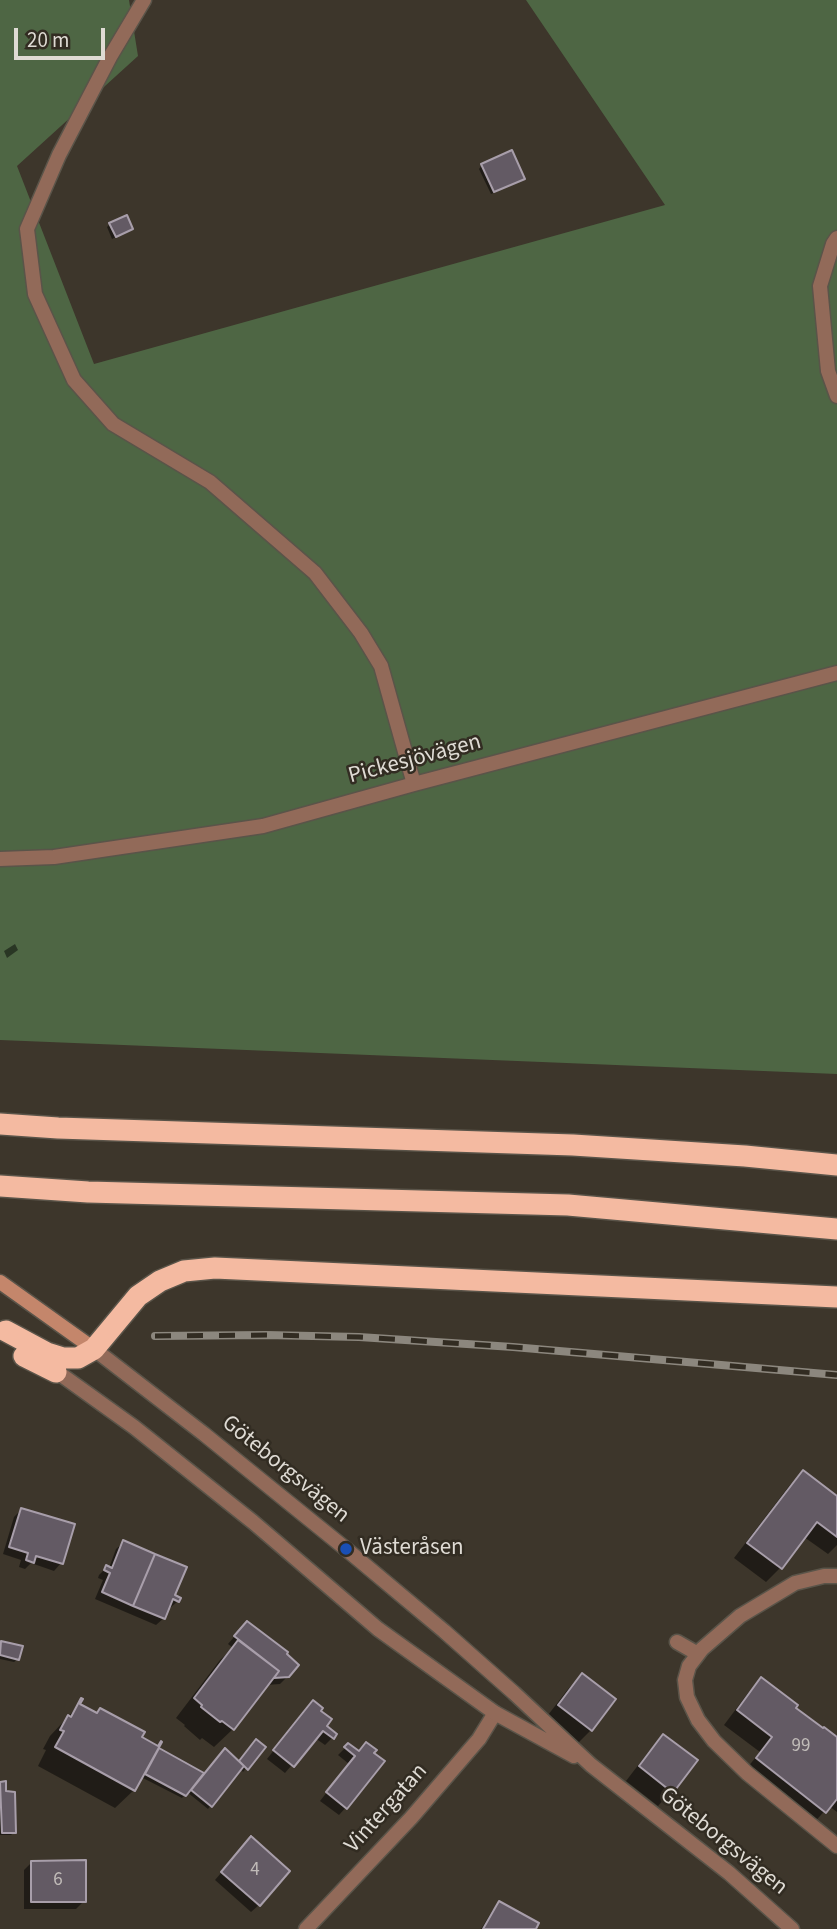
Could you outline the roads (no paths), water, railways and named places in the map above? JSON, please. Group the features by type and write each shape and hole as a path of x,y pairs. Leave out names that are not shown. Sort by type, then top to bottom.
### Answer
{"highway":[{"path":"0,1124 573,1145 746,1156 837,1165"},
{"path":"0,1186 88,1192 568,1205 837,1229"},
{"path":"2,1334 47,1353 78,1359 94,1349 138,1296 160,1281 184,1271 215,1268 837,1297"},
{"path":"2,1334 56,1372"}],"main road":[{"name":"Göteborgsvägen","path":"0,1282 94,1349"}],"street":[{"path":"144,0 110,57 59,155 27,229 35,294 74,380 113,424 210,482 315,573 361,633 381,666 414,784"},
{"path":"837,239 832,244 820,286 828,371 837,396"},
{"name":"Pickesjövägen","path":"0,859 54,857 263,826 837,673"},
{"name":"Göteborgsvägen","path":"94,1349 204,1434 444,1631 591,1765 729,1873 792,1929"},
{"name":"Göteborgsvägen","path":"56,1372 134,1427 253,1522 378,1629 495,1713 591,1765"},
{"path":"837,1576 824,1576 795,1583 740,1616 702,1648 689,1665 685,1679 687,1697 698,1720 714,1741 747,1773 837,1846"},
{"path":"677,1642 698,1654"},
{"name":"Vintergatan","path":"306,1929 411,1818 479,1740 495,1713"}],"railway":[{"path":"155,1336 359,1337 513,1347 837,1375"}],"place":[{"name":"Västeråsen","path":"346,1549"}]}
